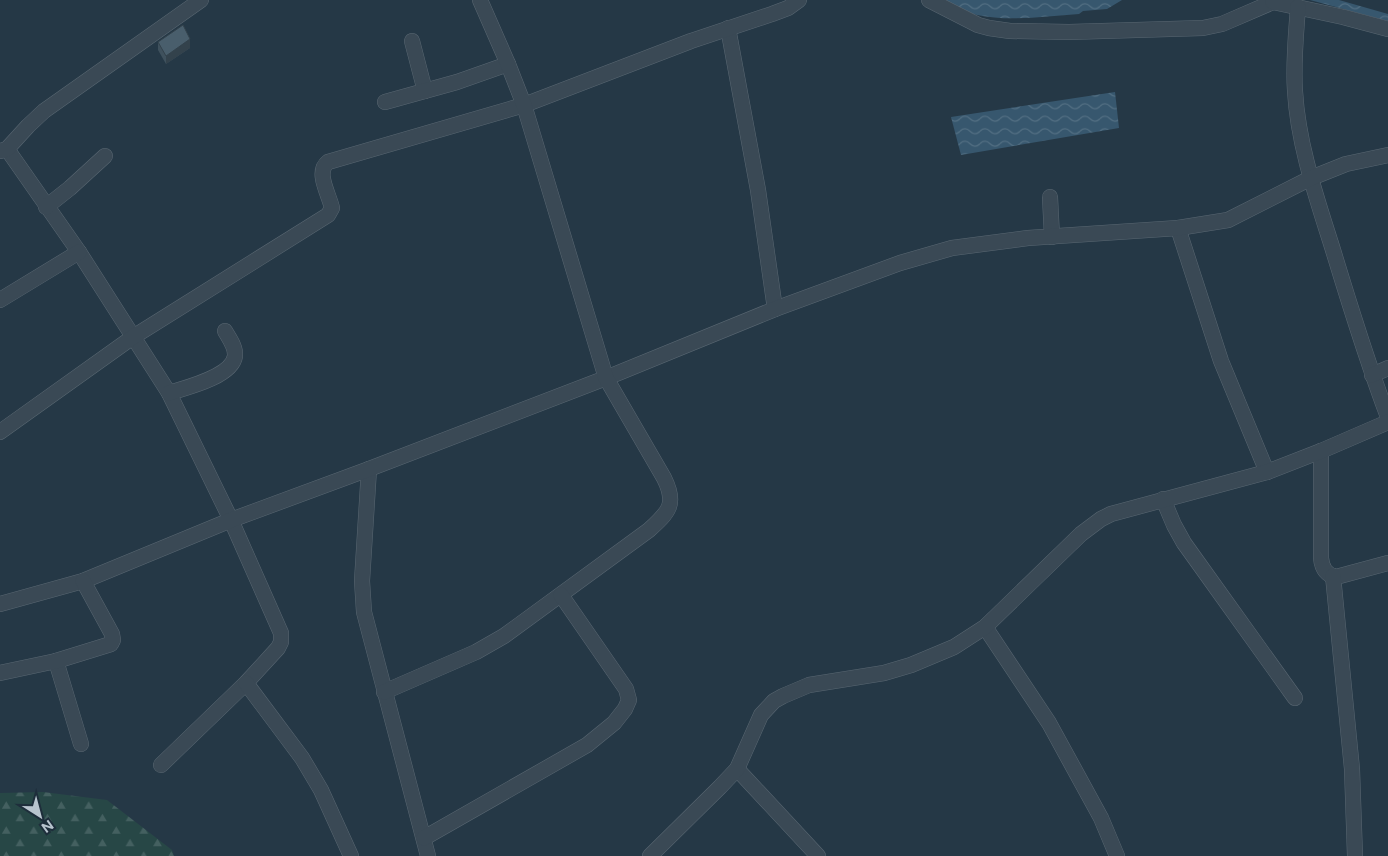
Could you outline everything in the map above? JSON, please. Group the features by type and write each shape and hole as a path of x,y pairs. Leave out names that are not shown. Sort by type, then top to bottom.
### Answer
{"street":[{"path":"161,765 246,683 278,648 282,642 282,636 231,520 169,393 79,252 4,150 44,111 201,0"},
{"path":"384,692 476,652 504,636 650,530 666,513 672,502 671,491 606,378 524,105 480,0"},
{"path":"0,432 133,337 328,215 332,208 322,173 324,166 328,162 524,105 661,52 788,8 799,0"},
{"path":"929,0 978,25 989,28 1037,32 1203,28 1222,24 1274,1 1343,17 1388,30"},
{"path":"1298,7 1294,67 1295,92 1311,178 1372,375 1388,417"},
{"path":"728,28 758,190 775,309"},
{"path":"412,41 425,91"},
{"path":"385,102 457,82 508,64"},
{"path":"0,604 84,582 231,520 606,378 775,309 900,263 952,248 1052,237 1178,228 1228,220 1311,178 1346,164 1388,155"},
{"path":"46,207 106,156"},
{"path":"1050,197 1052,237"},
{"path":"1178,228 1221,362 1267,472"},
{"path":"0,300 79,252"},
{"path":"169,393 208,380 232,364 234,350 225,330"},
{"path":"1372,375 1388,368"},
{"path":"650,856 737,769 761,715 783,696 809,685 884,673 911,666 954,647 985,627 1091,525 1111,514 1267,472 1321,452 1388,422"},
{"path":"1321,452 1321,561 1326,572 1333,576 1339,576 1388,563"},
{"path":"369,469 362,597 367,628 428,856"},
{"path":"1163,499 1184,543 1295,698"},
{"path":"1333,576 1352,769 1355,856"},
{"path":"0,673 56,661 106,647 112,642 112,634 84,582"},
{"path":"424,838 587,745 614,722 628,705 629,696 626,689 562,595"},
{"path":"985,627 1049,723 1101,818 1117,856"},
{"path":"56,661 81,744"},
{"path":"246,683 302,758 321,790 351,856"},
{"path":"737,769 818,856"}],"green space":[{"path":"43,792 107,800 172,850 174,856 0,856 0,793"}],"water":[{"path":"945,0 1122,0 1107,9 1083,11 1079,14 1002,18 977,15"},
{"path":"1310,0 1339,0 1388,14 1388,21"},
{"path":"1115,92 1119,128 961,155 951,117"}],"building":[{"path":"183,25 190,39 166,56 158,42"}]}
